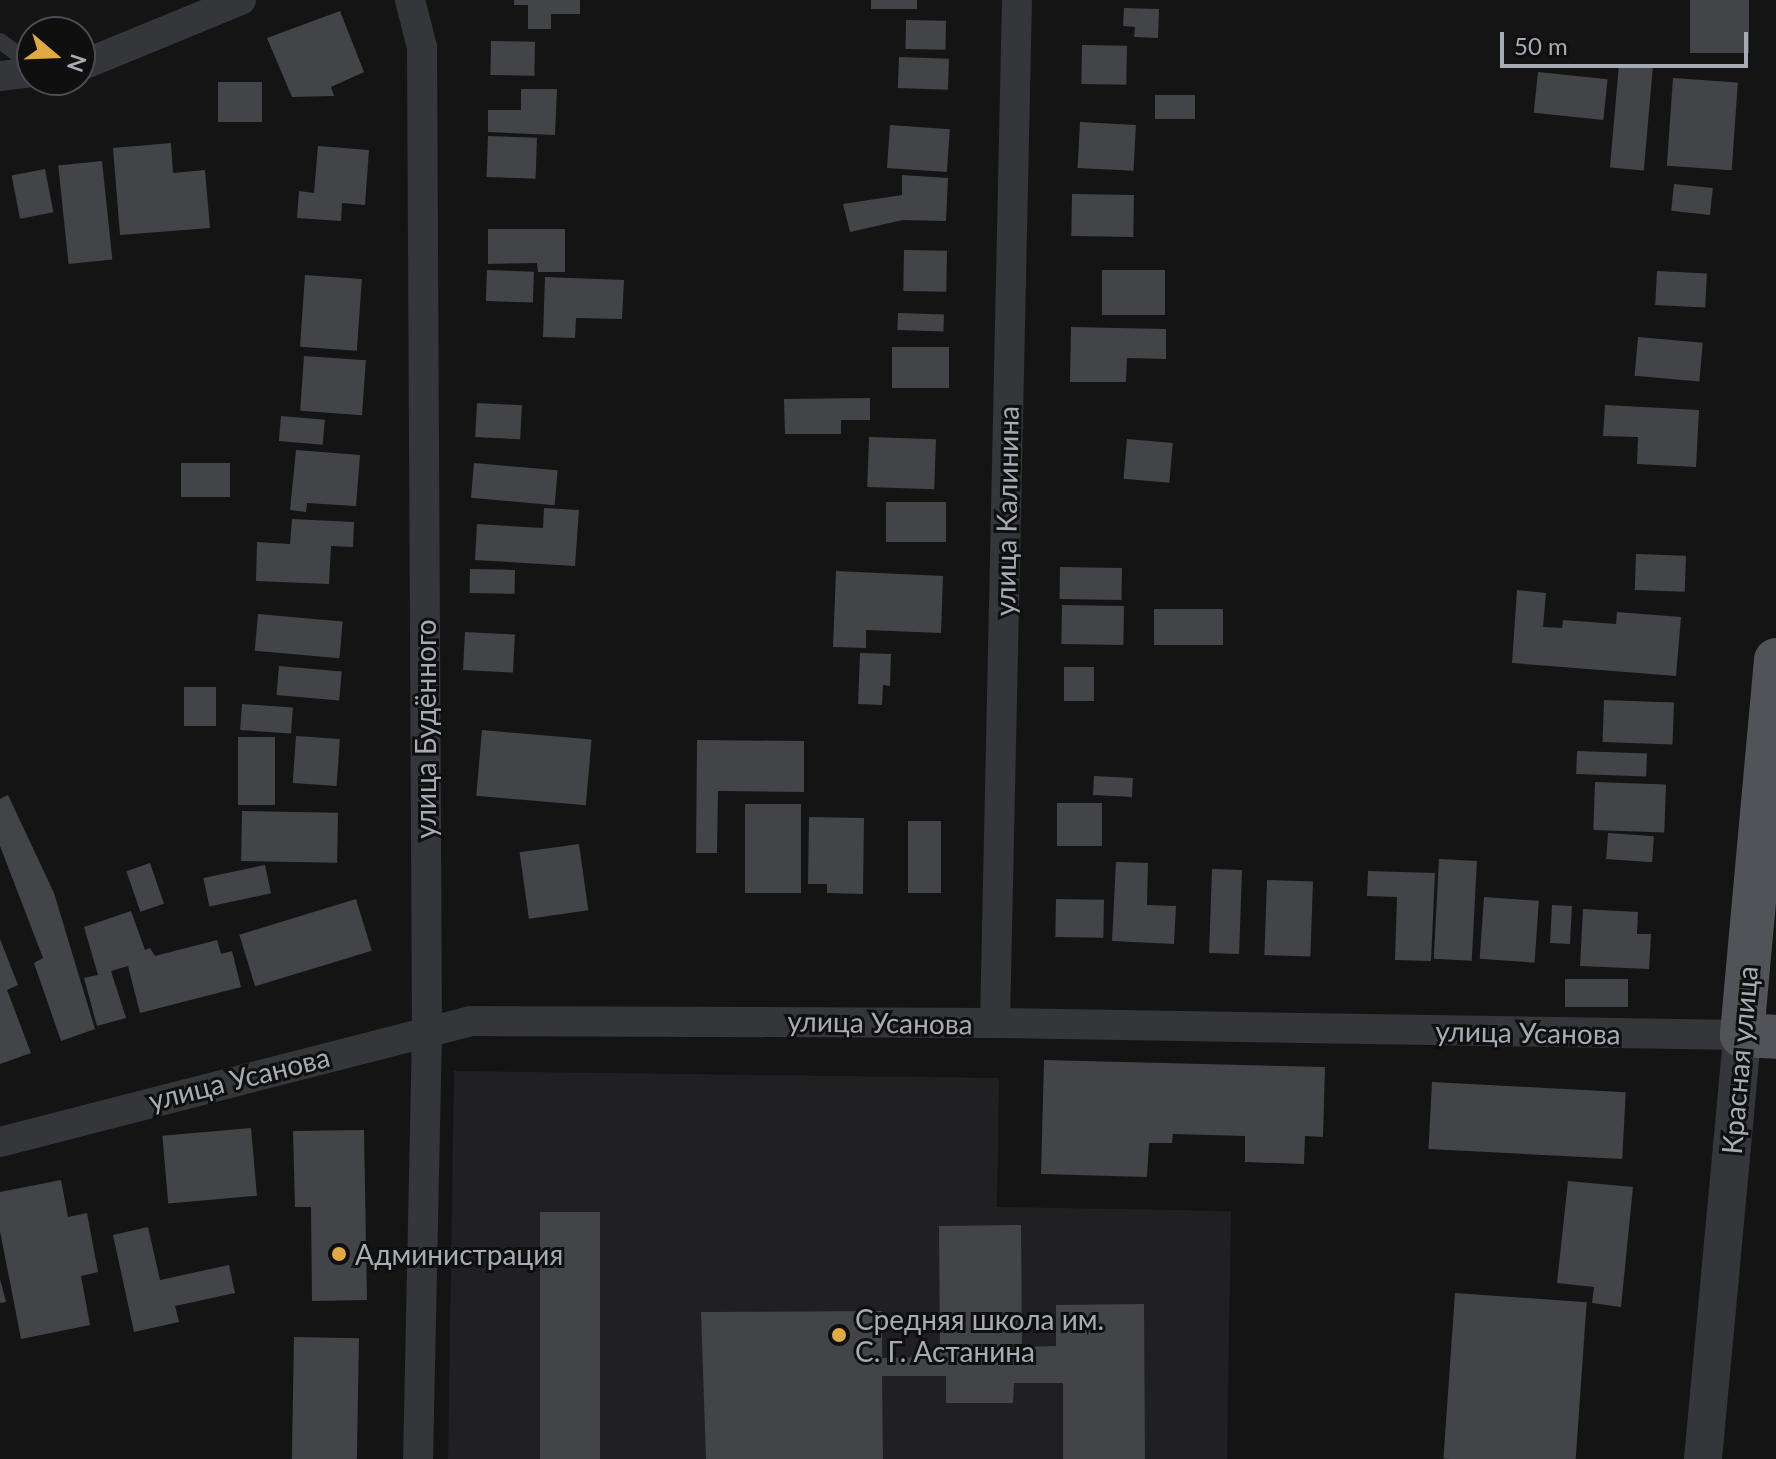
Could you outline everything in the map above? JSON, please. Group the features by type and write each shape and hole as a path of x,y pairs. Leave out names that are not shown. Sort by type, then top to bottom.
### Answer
{"main road":[{"name":"Красная улица","path":"1759,1036 1776,660"}],"street":[{"path":"96,59 241,0"},
{"name":"улица Будённого","path":"410,0 422,47 427,1032 418,1459"},
{"name":"улица Калинина","path":"995,1023 1017,0"},
{"name":"улица Усанова","path":"0,1142 471,1021 520,1018 1759,1036"},
{"name":"Красная улица","path":"1703,1459 1759,1036"}],"shaded area":[{"name":"Средняя школа им. C. Г. Астанина","path":"454,1071 999,1078 997,1207 1231,1211 1227,1459 448,1459"}],"building":[{"path":"514,0 580,0 580,14 551,14 551,29 528,29 528,5 514,5"},
{"path":"871,0 917,0 917,9 871,9"},
{"path":"1690,0 1749,0 1749,53 1690,53"},
{"path":"1124,8 1159,9 1158,38 1134,37 1135,27 1123,26"},
{"path":"340,11 364,72 331,87 334,96 292,97 267,38"},
{"path":"906,20 946,21 945,50 905,49"},
{"path":"491,41 535,42 534,76 490,75"},
{"path":"1082,45 1127,46 1126,85 1081,84"},
{"path":"899,57 949,59 948,90 898,88"},
{"path":"1619,64 1653,67 1644,171 1610,168"},
{"path":"1538,72 1608,79 1603,120 1534,113"},
{"path":"1673,78 1738,83 1732,170 1667,166"},
{"path":"218,82 262,82 262,122 218,122"},
{"path":"521,89 557,89 555,135 488,132 488,110 521,110"},
{"path":"1155,95 1195,95 1195,119 1155,119"},
{"path":"1080,122 1136,125 1134,171 1078,168"},
{"path":"890,125 950,129 947,172 887,168"},
{"path":"488,136 537,138 536,179 487,177"},
{"path":"171,143 173,173 205,170 210,228 120,235 113,148"},
{"path":"318,146 369,150 365,205 342,203 341,221 297,218 299,191 314,193"},
{"path":"102,161 112,259 69,264 58,166"},
{"path":"45,169 53,212 20,219 12,175"},
{"path":"902,175 948,178 946,221 903,220 850,232 843,204 902,195"},
{"path":"1674,184 1713,188 1710,215 1671,211"},
{"path":"1072,194 1134,195 1133,237 1071,236"},
{"path":"488,229 565,229 565,272 538,272 537,263 488,264"},
{"path":"904,250 947,251 946,292 903,291"},
{"path":"487,270 534,272 533,303 486,301"},
{"path":"1102,270 1165,270 1165,315 1102,315"},
{"path":"1657,271 1707,274 1705,308 1655,305"},
{"path":"305,275 362,279 357,351 300,347"},
{"path":"545,277 624,280 622,319 576,318 575,338 543,337"},
{"path":"898,313 944,315 943,332 897,330"},
{"path":"1071,327 1166,329 1166,359 1127,358 1126,382 1070,382"},
{"path":"1638,337 1703,343 1699,382 1635,376"},
{"path":"892,347 949,347 949,388 892,388"},
{"path":"304,356 366,360 362,415 300,411"},
{"path":"870,398 870,420 841,420 841,434 785,434 784,399"},
{"path":"477,403 522,405 520,439 475,437"},
{"path":"1605,405 1699,410 1696,467 1637,464 1638,437 1603,436"},
{"path":"281,416 325,420 323,445 279,441"},
{"path":"869,437 936,439 934,489 867,487"},
{"path":"1127,439 1173,443 1169,483 1124,479"},
{"path":"296,450 360,455 356,506 307,503 306,512 290,510"},
{"path":"181,463 230,463 230,497 181,497"},
{"path":"474,463 558,470 555,505 471,498"},
{"path":"886,502 946,502 946,542 886,542"},
{"path":"544,508 579,510 575,566 475,560 477,524 543,528"},
{"path":"292,519 354,522 353,547 331,546 329,584 256,581 257,542 290,544"},
{"path":"1636,554 1686,556 1685,592 1635,590"},
{"path":"1060,567 1122,568 1121,600 1059,599"},
{"path":"470,569 515,570 515,594 470,593"},
{"path":"836,571 943,576 941,633 866,630 866,648 833,647"},
{"path":"1517,590 1546,593 1543,627 1562,628 1563,620 1616,624 1617,612 1681,617 1676,676 1512,663"},
{"path":"1062,605 1124,606 1123,645 1061,644"},
{"path":"1154,609 1223,609 1223,645 1154,645"},
{"path":"258,614 343,621 339,658 255,651"},
{"path":"465,632 515,635 513,673 463,670"},
{"path":"860,653 891,654 890,686 883,685 882,705 858,704"},
{"path":"279,666 342,671 339,700 276,695"},
{"path":"1064,667 1094,667 1094,701 1064,701"},
{"path":"184,687 216,687 216,726 184,726"},
{"path":"1604,700 1674,702 1672,744 1603,742"},
{"path":"242,704 293,708 291,733 240,730"},
{"path":"482,730 592,740 586,805 476,796"},
{"path":"296,736 340,739 337,786 293,783"},
{"path":"238,737 275,737 275,805 238,805"},
{"path":"697,740 804,741 804,792 718,791 717,853 696,853"},
{"path":"1577,751 1647,753 1646,776 1576,774"},
{"path":"1094,776 1133,778 1132,797 1093,795"},
{"path":"1595,782 1666,784 1664,832 1593,830"},
{"path":"8,795 54,893 95,1029 61,1041 34,963 43,958 0,846 0,799"},
{"path":"1057,803 1102,803 1102,846 1057,846"},
{"path":"745,804 801,804 801,893 745,893"},
{"path":"242,811 338,813 337,863 241,861"},
{"path":"809,817 864,818 863,894 827,893 827,884 808,884"},
{"path":"908,821 941,821 941,893 908,893"},
{"path":"1608,833 1654,836 1652,862 1606,859"},
{"path":"579,844 588,910 529,919 520,852"},
{"path":"1439,859 1477,861 1472,961 1434,959"},
{"path":"1116,862 1148,863 1147,905 1176,906 1174,944 1112,941"},
{"path":"150,863 164,904 140,912 126,871"},
{"path":"265,865 271,893 209,906 203,878"},
{"path":"1212,869 1242,870 1239,954 1209,953"},
{"path":"1368,871 1435,873 1431,961 1395,960 1397,897 1367,896"},
{"path":"1267,880 1313,882 1310,957 1264,955"},
{"path":"1484,897 1539,901 1535,963 1480,959"},
{"path":"356,899 372,951 255,986 239,935"},
{"path":"1056,899 1104,900 1103,938 1055,937"},
{"path":"1552,905 1572,906 1570,944 1550,943"},
{"path":"1583,909 1638,912 1637,934 1651,934 1649,969 1580,966"},
{"path":"131,911 145,950 150,948 155,956 217,940 221,954 232,951 241,987 140,1013 128,966 111,971 126,1018 97,1026 84,978 98,975 84,927"},
{"path":"0,939 18,985 7,990 31,1053 0,1064"},
{"path":"1565,979 1628,979 1628,1007 1565,1007"},
{"path":"1044,1060 1325,1067 1323,1137 1305,1136 1304,1164 1245,1162 1245,1136 1173,1134 1172,1143 1149,1143 1147,1177 1041,1174"},
{"path":"1432,1082 1626,1092 1622,1159 1428,1149"},
{"path":"251,1128 257,1196 168,1203 162,1136"},
{"name":"Администрация","path":"364,1130 367,1300 312,1301 311,1207 295,1207 293,1131"},
{"path":"61,1180 68,1217 87,1213 98,1272 81,1276 90,1325 21,1339 0,1231 0,1192"},
{"path":"1568,1181 1633,1187 1621,1307 1592,1303 1594,1287 1557,1283"},
{"path":"540,1212 600,1212 600,1459 540,1459"},
{"path":"1021,1225 1022,1347 1056,1346 1056,1305 1144,1304 1145,1459 1063,1459 1063,1383 1014,1383 1013,1403 946,1403 946,1376 882,1376 883,1459 706,1459 701,1312 882,1311 882,1358 940,1357 939,1226"},
{"path":"148,1227 160,1280 229,1265 235,1293 175,1306 179,1322 134,1332 113,1235"},
{"path":"0,1279 6,1302 0,1303"},
{"path":"1455,1293 1587,1302 1576,1459 1443,1459"},
{"path":"294,1337 359,1338 357,1459 292,1459"}],"place":[{"name":"Администрация","path":"339,1254"},
{"name":"Средняя школа им. C. Г. Астанина","path":"839,1335"}]}
